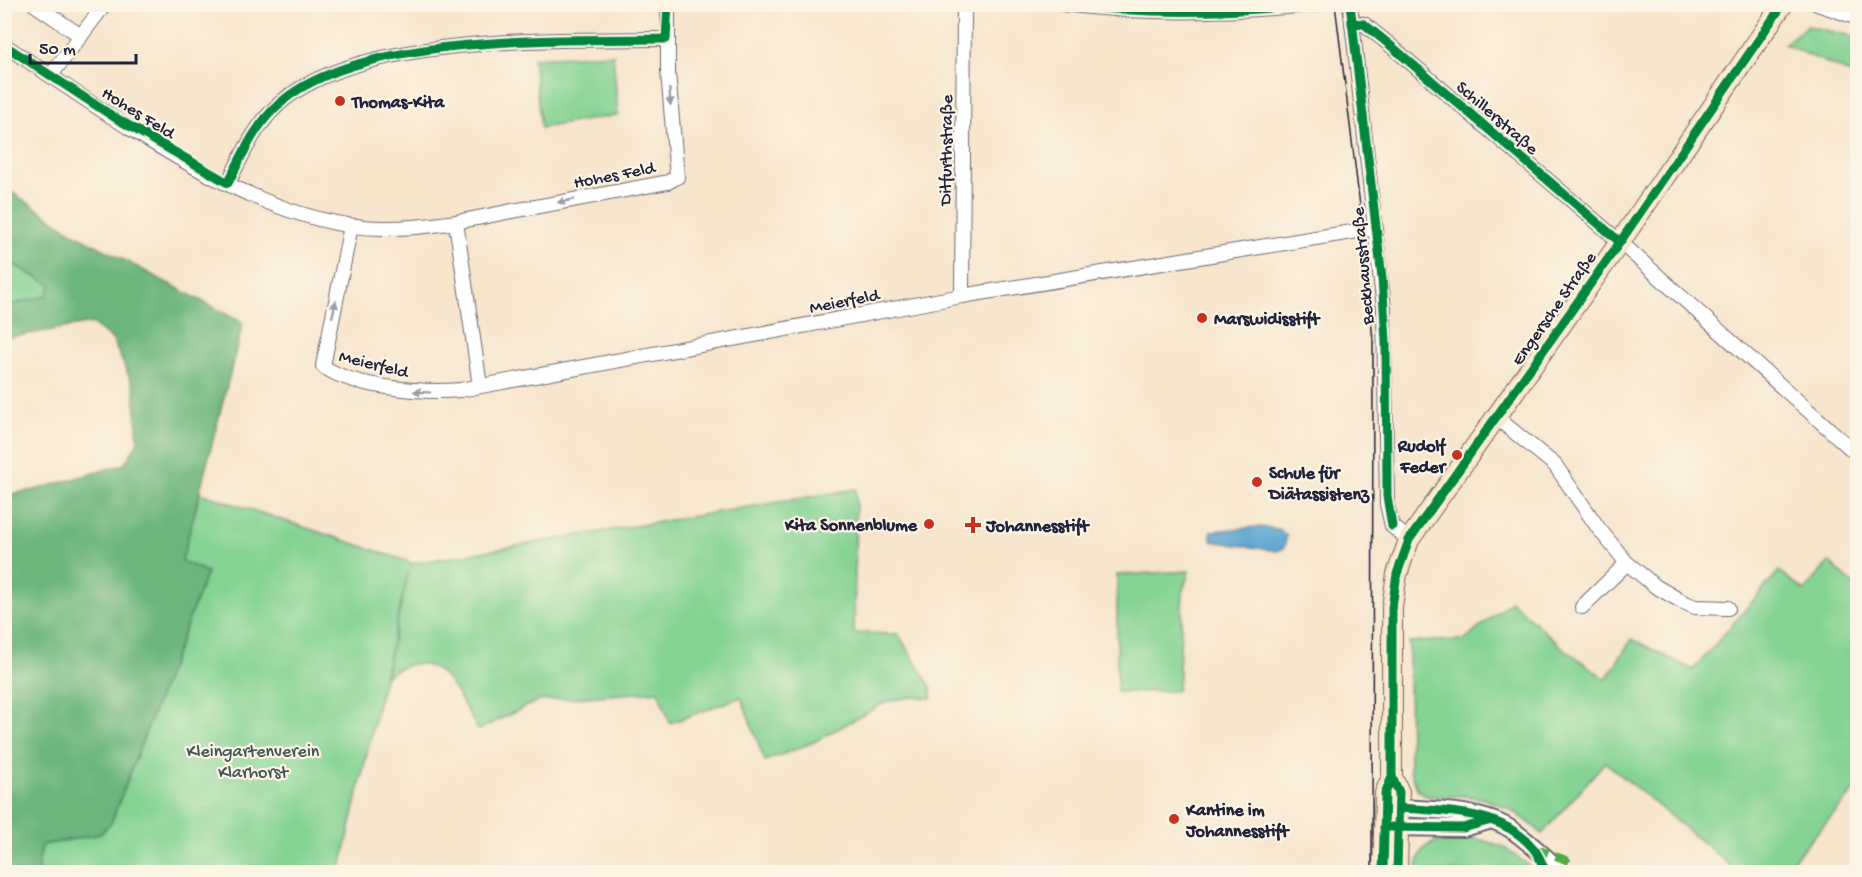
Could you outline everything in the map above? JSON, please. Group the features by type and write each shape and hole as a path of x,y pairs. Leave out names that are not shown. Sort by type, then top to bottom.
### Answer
{"main road":[{"name":"Engersche Straße","path":"1409,540 1620,242 1783,4"},
{"path":"1383,873 1392,818 1399,792 1392,777 1392,607 1397,574 1409,540"},
{"path":"1392,818 1397,873"}],"street":[{"path":"34,4 81,36"},
{"path":"51,75 105,4"},
{"name":"Hohes Feld","path":"4,45 176,155 228,183 294,211 351,226 380,228 456,222 668,182 677,177 666,39 668,4"},
{"name":"Ditfurthstraße","path":"962,296 964,4"},
{"path":"1064,4 1120,11 1195,12 1317,4"},
{"name":"Beckhausstraße","path":"1350,4 1376,228 1386,340 1387,504 1392,525 1409,540"},
{"path":"1816,4 1857,18"},
{"name":"Schillerstraße","path":"1352,23 1364,24 1390,45 1620,242 1857,455"},
{"path":"228,183 260,124 278,105 305,84 339,71 404,54 459,45 524,41 666,39"},
{"path":"456,222 480,386"},
{"name":"Meierfeld","path":"351,226 322,366 332,373 407,391 434,392 480,386 962,296 1376,228"},
{"path":"1497,418 1555,465 1599,529 1627,563 1655,586 1681,602 1708,609 1728,608"},
{"path":"1582,607 1627,563"},
{"path":"1392,818 1463,828 1488,821 1516,833 1562,873"}],"green space":[{"path":"1807,26 1857,37 1857,76 1784,44"},
{"path":"613,54 618,115 541,128 533,58"},
{"path":"5,188 75,234 243,323 182,561 207,572 111,823 100,834 42,845 37,872 5,872 5,495 35,490 125,464 138,442 134,387 112,339 92,323 5,338 5,306 46,296 51,285 5,260"},
{"path":"4,260 52,285 46,296 5,306"},
{"name":"Kleingartenverein Klarhorst","path":"856,489 854,633 898,634 931,687 932,698 910,697 886,702 814,742 765,761 741,697 670,723 658,691 537,701 478,730 450,683 431,666 419,664 405,666 385,678 408,572 340,872 37,872 42,845 100,834 111,823 207,572 181,562 200,493 410,562 410,564"},
{"path":"1829,562 1857,587 1857,788 1782,872 1738,872 1605,762 1542,834 1525,819 1497,803 1476,797 1427,796 1417,789 1410,770 1409,642 1465,640 1511,601 1562,647 1606,679 1632,639 1693,670 1779,571 1804,591"},
{"path":"1189,571 1183,591 1178,689 1175,691 1117,692 1117,575"},
{"path":"1474,838 1502,846 1531,867 1526,872 1417,872 1422,851 1428,846 1443,840"}],"water":[{"path":"1257,527 1278,529 1287,536 1284,548 1277,551 1211,541 1211,531"}],"tram line":[{"path":"1335,4 1363,230 1373,341 1372,872"}],"marked path":[{"path":"1534,848 1566,860 1580,872"}],"cycle path":[{"path":"4,45 114,117 228,183 249,142 269,114 311,82 356,65 407,53 462,46 518,41 666,39 668,4"},
{"path":"1063,4 1095,8 1190,12 1317,4"},
{"path":"1350,4 1382,278 1386,340 1387,496 1392,526"},
{"path":"1383,872 1385,793 1392,777 1392,607 1397,574 1409,540 1620,242 1783,4"},
{"path":"1352,23 1364,24 1390,45 1620,242"},
{"path":"1392,777 1399,792 1397,872"},
{"path":"1400,808 1471,815 1505,826 1520,835 1533,848 1546,872"},
{"path":"1384,827 1463,828 1488,821"}],"place":[{"name":"Thomas-Kita","path":"340,101"},
{"name":"Marswidisstift","path":"1202,318"},
{"name":"Rudolf Feder","path":"1457,455"},
{"name":"Schule für Diätassistenz","path":"1257,482"},
{"name":"Kita Sonnenblume","path":"929,524"},
{"name":"Johannesstift","path":"973,525"},
{"name":"Kantine im Johannesstift","path":"1174,819"}]}
